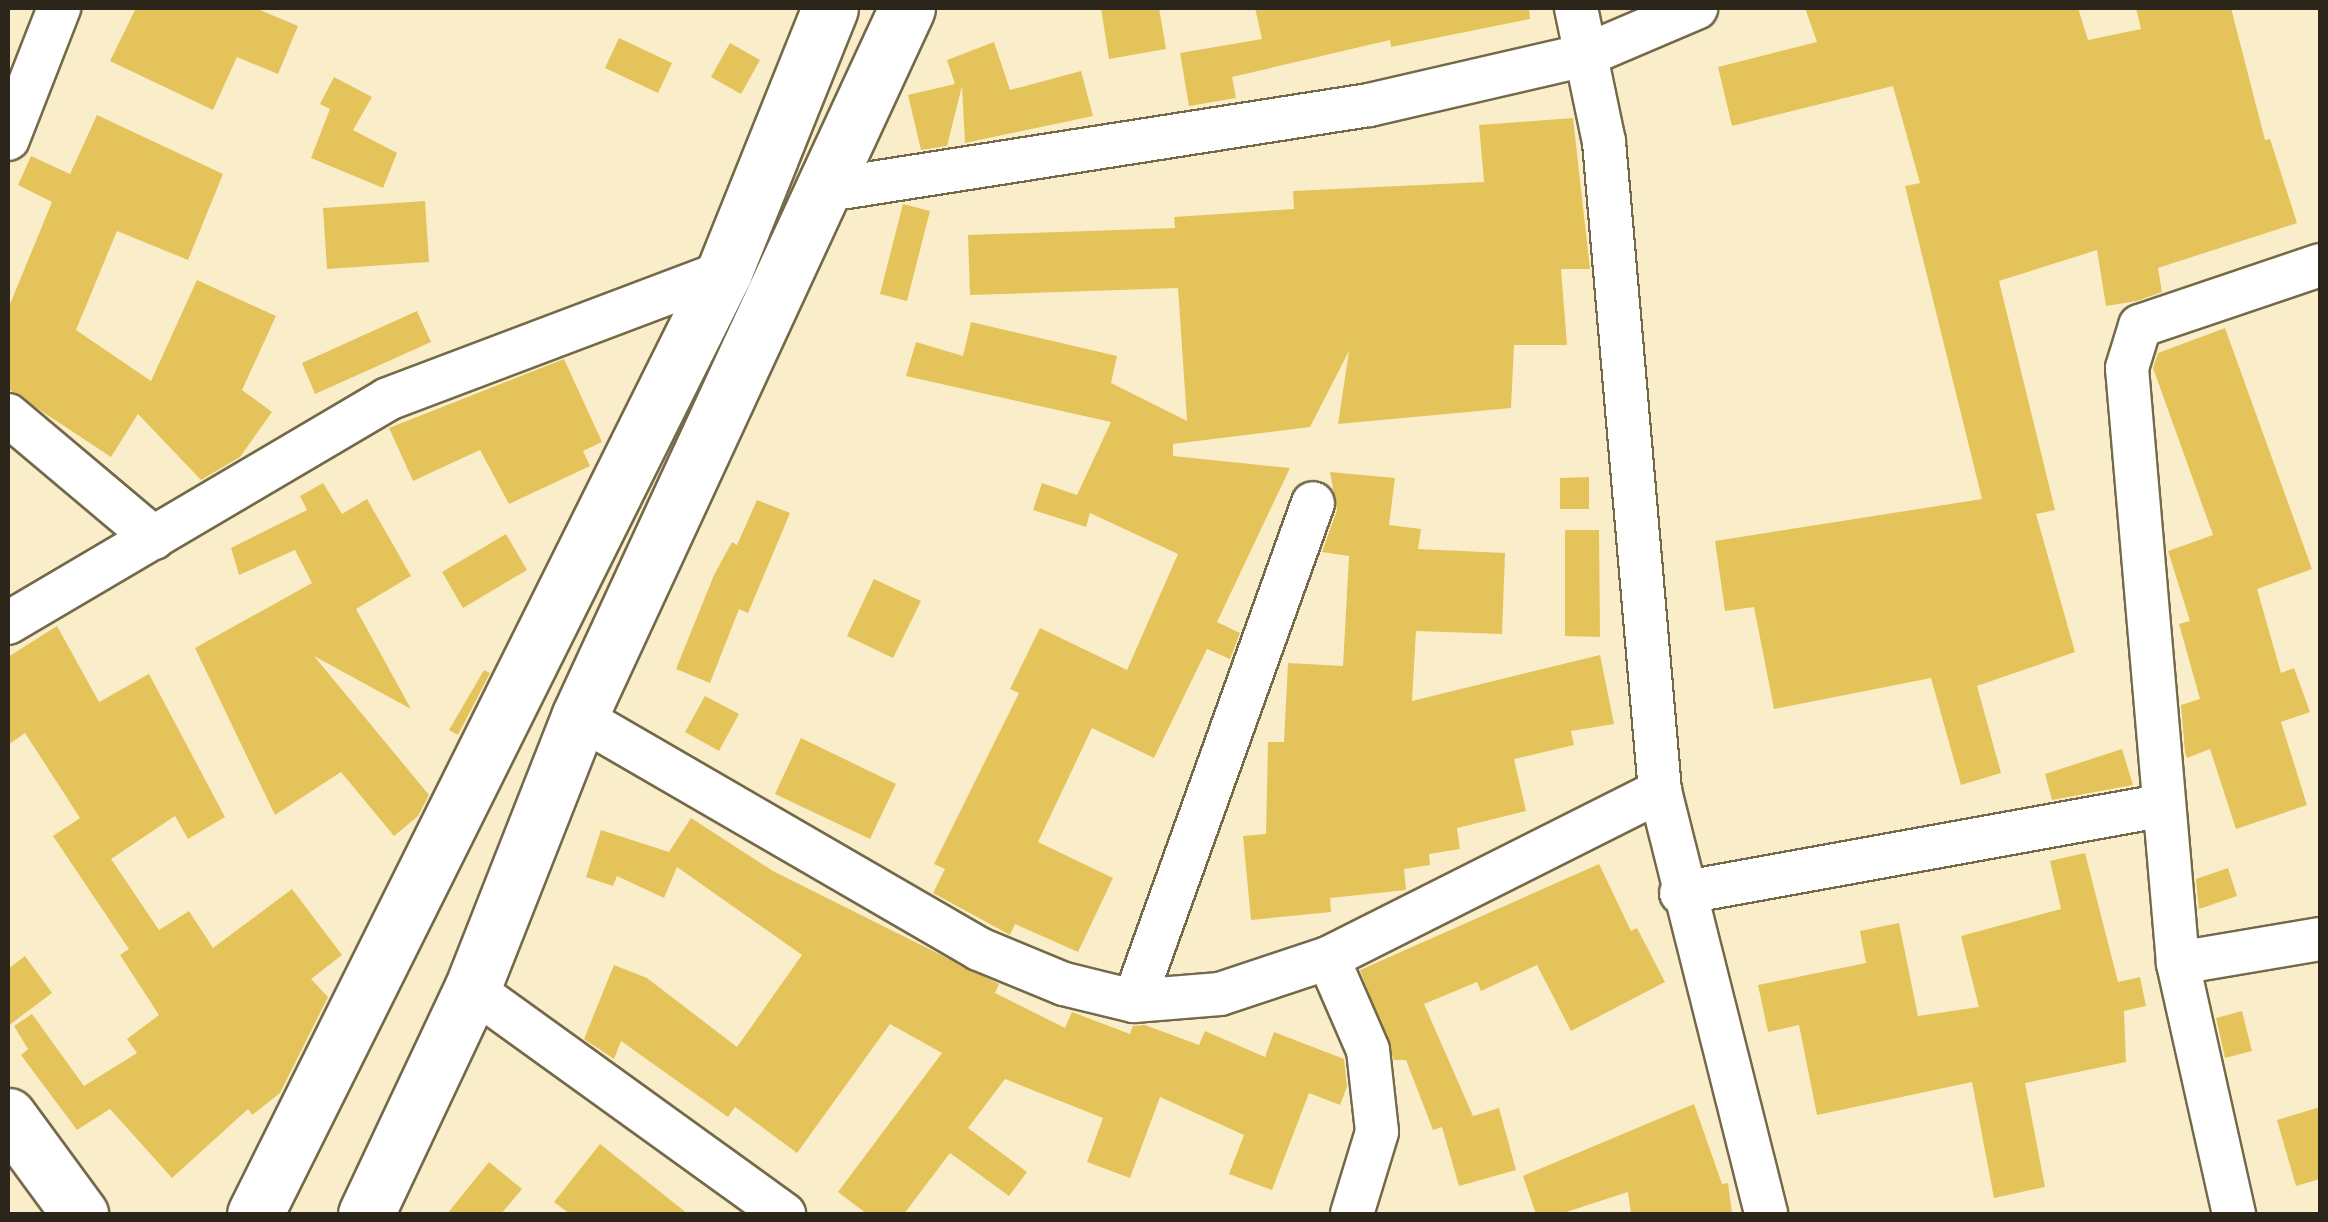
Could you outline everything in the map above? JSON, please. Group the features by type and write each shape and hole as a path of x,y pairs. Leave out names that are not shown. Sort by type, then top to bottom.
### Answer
{"street":[{"path":"8,139 59,8"},
{"path":"254,1214 724,272 830,8"},
{"path":"366,1214 472,990 579,718 828,190 907,8"},
{"path":"1576,8 1606,162 1660,791 1681,893 1766,1214"},
{"path":"828,190 1370,105 1586,55 1696,8"},
{"path":"2234,1214 2178,963 2127,368 2140,326 2320,265"},
{"path":"8,623 388,399 724,272"},
{"path":"8,414 154,538"},
{"path":"1134,1001 1313,503"},
{"path":"579,718 979,949 1064,984 1134,1001 1220,994 1328,958 1660,791"},
{"path":"1681,893 2162,806"},
{"path":"2178,963 2320,939"},
{"path":"1328,958 1368,1050 1378,1132 1352,1214"},
{"path":"472,990 784,1214"},
{"path":"8,1116 80,1214"}],"building":[{"path":"136,8 255,8 298,26 278,74 237,57 213,110 110,61"},
{"path":"1101,8 1159,8 1166,49 1109,59"},
{"path":"1255,8 1529,8 1530,19 1391,47 1390,40 1232,77 1236,98 1189,106 1180,53 1262,39"},
{"path":"1805,8 2078,8 2088,40 2141,29 2136,8 2231,8 2265,140 2270,139 2297,223 2158,268 2162,292 2137,301 2106,306 2097,250 1999,281 2055,510 2036,514 2075,652 1977,686 2001,773 1961,785 1931,678 1774,709 1754,607 1725,611 1715,541 1982,499 1905,186 1920,183 1893,86 1732,126 1718,67 1817,42"},
{"path":"619,38 672,63 658,93 605,68"},
{"path":"994,42 1010,90 1081,71 1093,116 965,143 962,86 947,146 921,150 908,95 955,84 947,60"},
{"path":"730,43 760,60 741,94 711,77"},
{"path":"334,77 372,97 353,130 397,153 383,188 311,158 330,109 320,104"},
{"path":"97,115 223,174 188,260 117,231 76,330 151,381 197,280 276,316 242,390 272,412 240,457 201,480 138,414 111,457 8,389 8,309 52,202 18,185 31,156 70,174"},
{"path":"1573,118 1590,269 1561,269 1567,345 1514,345 1511,408 1338,424 1349,351 1310,427 1173,444 1173,456 1290,468 1217,622 1240,633 1230,659 1207,649 1154,758 1092,728 1038,842 1113,878 1078,952 1015,924 1010,935 933,893 945,869 934,864 1019,693 1010,689 1040,628 1127,670 1178,554 1090,513 1086,527 1033,510 1042,483 1077,495 1111,422 906,376 916,342 963,356 971,322 1117,356 1111,383 1187,421 1178,288 970,295 968,235 1175,228 1174,217 1294,209 1293,191 1484,182 1479,125"},
{"path":"425,201 429,262 327,269 323,208"},
{"path":"903,204 930,211 907,301 880,294"},
{"path":"417,311 431,342 315,394 302,363"},
{"path":"2225,328 2312,569 2257,589 2281,673 2294,668 2310,712 2281,722 2307,805 2236,829 2210,749 2187,758 2185,752 2181,705 2200,699 2179,624 2190,621 2168,551 2213,535 2153,368 2158,353"},
{"path":"564,359 602,442 583,451 590,466 509,504 480,450 413,481 389,428"},
{"path":"1330,472 1395,478 1389,525 1421,529 1418,549 1505,553 1502,634 1416,631 1412,701 1600,655 1614,724 1571,731 1574,745 1514,759 1526,811 1457,828 1460,849 1429,854 1430,865 1404,869 1406,890 1330,898 1331,912 1251,920 1243,836 1266,834 1268,742 1284,742 1288,663 1343,666 1349,556 1322,552 1337,510"},
{"path":"1589,477 1589,509 1560,509 1560,478"},
{"path":"323,483 342,514 367,499 411,576 356,609 411,709 314,656 429,795 418,816 394,836 341,772 275,815 195,648 312,583 295,550 239,575 231,548 307,510 300,496"},
{"path":"757,500 790,513 748,613 739,609 710,683 676,669 714,575 732,542 737,545"},
{"path":"1565,530 1599,530 1600,637 1565,636"},
{"path":"506,534 527,570 463,608 442,572"},
{"path":"874,579 921,601 893,658 847,636"},
{"path":"57,626 99,702 149,674 225,817 188,839 175,816 111,859 159,930 189,911 213,948 292,889 342,955 311,979 328,997 280,1093 252,1115 248,1109 172,1178 110,1109 77,1130 21,1055 28,1049 14,1026 32,1014 84,1086 137,1053 127,1039 159,1015 120,955 129,949 53,836 80,818 25,733 8,745 8,657"},
{"path":"484,670 490,673 458,735 449,730"},
{"path":"705,696 739,714 719,751 685,732"},
{"path":"801,738 896,784 870,839 775,794"},
{"path":"2122,749 2133,785 2052,800 2045,774"},
{"path":"691,818 773,871 999,984 995,993 1065,1028 1072,1012 1130,1034 1133,1026 1145,1025 1199,1045 1205,1031 1265,1057 1274,1032 1344,1059 1347,1087 1340,1105 1309,1093 1272,1190 1229,1174 1244,1135 1160,1097 1130,1178 1087,1162 1103,1118 1005,1079 968,1128 1027,1172 1009,1196 950,1153 904,1214 867,1214 838,1192 942,1053 890,1024 797,1153 735,1107 728,1117 621,1041 614,1059 584,1039 614,965 647,978 737,1047 802,955 677,867 664,898 617,876 613,886 586,877 601,830 669,852"},
{"path":"2085,853 2118,982 2140,977 2146,1006 2124,1011 2126,1062 2025,1083 2045,1187 1994,1198 1972,1082 1817,1115 1799,1025 1768,1032 1758,985 1866,963 1860,931 1899,923 1918,1016 1979,1007 1961,936 2061,909 2050,861"},
{"path":"1599,864 1631,931 1637,928 1665,982 1571,1031 1537,965 1481,991 1477,982 1424,1004 1473,1116 1499,1108 1516,1170 1459,1186 1442,1127 1433,1130 1406,1060 1394,1060 1360,970"},
{"path":"2228,868 2237,896 2199,909 2196,879"},
{"path":"25,956 52,993 8,1026 8,969"},
{"path":"2242,1011 2252,1051 2225,1058 2216,1018"},
{"path":"1694,1104 1722,1184 1728,1183 1732,1213 1631,1214 1628,1192 1560,1214 1536,1214 1523,1176"},
{"path":"2320,1107 2320,1179 2296,1186 2277,1120"},
{"path":"600,1144 688,1214 570,1214 554,1202"},
{"path":"489,1162 522,1189 501,1214 447,1214"}]}
